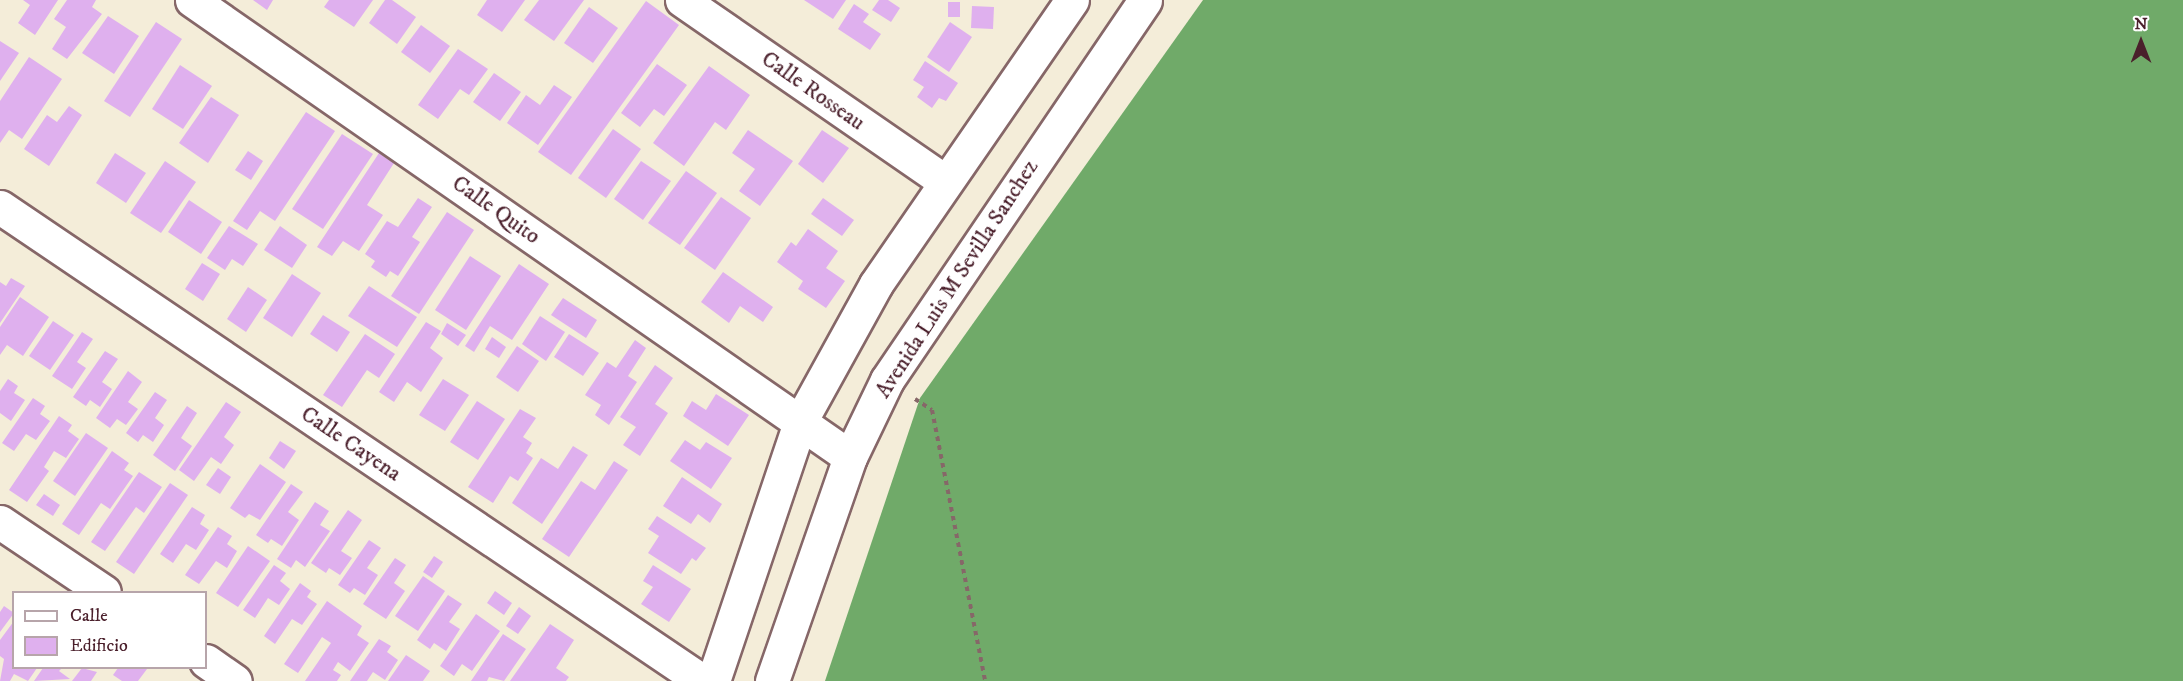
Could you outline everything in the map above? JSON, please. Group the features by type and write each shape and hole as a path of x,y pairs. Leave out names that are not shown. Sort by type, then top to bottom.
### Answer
{"street":[{"name":"Calle Quito","path":"192,0 801,420 850,457"},
{"name":"Calle Rosseau","path":"682,0 944,181"},
{"path":"713,681 801,420 876,284 944,181 1072,0"},
{"name":"Avenida Luis M Sevilla Sanchez","path":"772,681 850,457 887,380 1145,0"},
{"name":"Calle Cayena","path":"0,207 702,681"},
{"path":"0,522 103,591"},
{"path":"207,662 235,681"}],"path":[{"path":"887,380 932,410 985,681"}],"green space":[{"path":"1203,0 2183,0 2183,681 825,681 920,398"}],"building":[{"path":"23,0 58,0 35,35 18,23 30,5"},
{"path":"67,0 96,0 92,7 102,14 67,59 52,49 66,27 54,19"},
{"path":"253,0 273,0 267,10"},
{"path":"329,0 373,0 354,27 324,7"},
{"path":"385,0 392,0 416,17 397,44 369,23"},
{"path":"487,0 525,0 502,32 477,15"},
{"path":"539,0 584,0 554,41 524,20"},
{"path":"804,0 846,0 833,19"},
{"path":"879,0 888,0 900,8 891,22 872,10"},
{"path":"646,1 679,25 571,175 538,152"},
{"path":"948,2 960,2 960,17 948,17"},
{"path":"854,4 869,14 863,22 881,34 870,50 838,29"},
{"path":"972,6 994,7 993,29 971,28"},
{"path":"589,7 618,28 593,63 564,43"},
{"path":"108,16 139,36 114,74 82,53"},
{"path":"156,22 182,39 130,117 104,101"},
{"path":"950,22 972,37 949,72 927,57"},
{"path":"421,25 450,46 430,73 401,52"},
{"path":"0,41 19,53 0,81"},
{"path":"458,49 488,69 469,95 460,89 438,119 418,105"},
{"path":"29,57 62,79 22,139 9,130 0,143 0,101"},
{"path":"925,61 958,83 946,101 939,98 932,108 917,97 924,87 913,80"},
{"path":"657,64 687,85 664,116 654,109 640,127 621,113"},
{"path":"180,65 212,86 183,129 152,109"},
{"path":"709,66 750,95 726,130 715,122 684,166 653,143"},
{"path":"494,73 521,92 500,121 473,102"},
{"path":"554,85 572,97 538,145 507,123 526,95 540,105"},
{"path":"211,97 239,115 208,163 179,143"},
{"path":"69,106 82,115 49,166 24,149 47,115 57,122"},
{"path":"306,112 335,131 275,221 260,211 247,230 233,221"},
{"path":"613,129 641,149 606,198 578,178"},
{"path":"748,130 793,161 760,206 739,191 755,169 732,153"},
{"path":"822,130 849,148 823,183 798,164"},
{"path":"342,134 373,154 323,229 292,209"},
{"path":"248,151 263,161 251,180 235,170"},
{"path":"115,153 146,173 126,203 96,183"},
{"path":"379,153 394,163 367,205 383,215 359,251 343,241 332,256 317,247"},
{"path":"165,161 196,182 161,233 130,213"},
{"path":"641,161 671,181 643,220 614,199"},
{"path":"686,171 717,193 680,245 648,223"},
{"path":"721,197 751,218 715,270 684,248"},
{"path":"418,198 432,207 412,237 420,242 398,276 390,271 386,277 371,267 375,261 365,254 387,221 398,227"},
{"path":"823,198 854,220 842,236 811,214"},
{"path":"189,200 222,222 201,254 168,232"},
{"path":"447,212 474,230 419,314 391,296"},
{"path":"229,226 258,244 243,266 232,259 225,270 207,258"},
{"path":"280,226 307,245 292,268 264,250"},
{"path":"808,229 838,251 826,268 845,281 826,308 798,289 803,281 777,262 791,242 796,246"},
{"path":"470,256 501,276 466,330 435,310"},
{"path":"202,263 220,274 203,301 185,289"},
{"path":"519,264 549,284 512,340 490,326 474,352 465,346"},
{"path":"723,272 773,307 763,322 740,306 729,323 701,302"},
{"path":"292,274 321,293 292,337 263,318"},
{"path":"11,278 25,286 0,323 0,282 6,286"},
{"path":"369,286 417,317 397,347 348,316"},
{"path":"248,287 267,300 246,332 227,319"},
{"path":"20,297 49,317 23,356 7,345 0,355 0,327"},
{"path":"563,298 597,320 586,338 551,315"},
{"path":"323,315 350,332 337,352 310,334"},
{"path":"540,316 565,332 546,361 522,344"},
{"path":"53,321 74,335 50,370 29,356"},
{"path":"426,322 441,331 430,348 443,358 421,392 407,382 394,402 379,392"},
{"path":"447,323 466,335 458,346 441,334"},
{"path":"82,332 93,339 77,362 86,368 72,389 52,376"},
{"path":"365,334 395,354 379,378 367,370 342,407 323,395"},
{"path":"569,334 599,353 583,376 554,357"},
{"path":"492,337 506,347 499,358 485,349"},
{"path":"635,340 646,348 628,376 637,382 609,425 595,415 601,405 585,395 607,362 616,368"},
{"path":"517,346 539,361 518,392 496,377"},
{"path":"105,351 118,359 102,382 112,389 100,407 90,400 86,406 73,397"},
{"path":"655,365 673,378 655,404 668,413 640,456 623,445 636,427 620,417"},
{"path":"128,371 142,382 128,402 138,409 126,425 117,419 110,428 96,418"},
{"path":"8,379 18,386 14,393 25,400 11,421 0,413 0,391"},
{"path":"443,379 469,395 445,431 419,415"},
{"path":"155,392 167,400 155,418 164,425 153,442 143,435 138,442 126,433"},
{"path":"716,394 749,415 728,446 683,416 692,401 706,410"},
{"path":"33,398 45,406 40,414 50,421 36,440 26,434 14,451 2,443"},
{"path":"477,401 505,419 478,460 450,442"},
{"path":"226,402 241,412 224,437 234,445 221,464 211,457 194,481 179,470"},
{"path":"187,406 197,413 181,438 192,446 175,471 153,455"},
{"path":"520,409 536,418 523,437 532,443 526,453 533,458 518,481 510,476 493,503 468,487"},
{"path":"59,416 72,425 68,431 79,439 66,458 54,451 44,467 49,471 27,502 9,490"},
{"path":"86,433 108,448 75,496 53,481"},
{"path":"685,440 700,450 706,442 732,458 711,489 670,461"},
{"path":"280,441 296,451 284,469 269,458"},
{"path":"573,446 588,455 542,524 512,503 541,458 558,469"},
{"path":"112,451 129,463 124,470 133,476 110,509 101,503 79,535 62,524"},
{"path":"614,461 628,470 569,557 542,539 581,481 595,490"},
{"path":"260,464 286,482 260,520 249,514 245,518 230,508"},
{"path":"218,468 231,477 220,494 206,485"},
{"path":"139,472 162,487 144,513 136,507 105,551 91,542"},
{"path":"682,477 722,504 710,523 698,514 691,524 663,506"},
{"path":"170,483 188,495 134,574 116,562"},
{"path":"291,484 303,492 288,512 299,520 282,546 271,539 268,543 256,535"},
{"path":"44,494 60,505 53,516 36,505"},
{"path":"315,502 329,511 320,525 330,531 305,567 296,560 291,568 277,559"},
{"path":"192,507 205,515 200,524 209,530 196,550 186,544 173,563 160,554"},
{"path":"348,510 362,520 341,551 352,558 340,575 329,568 326,573 311,563"},
{"path":"657,516 706,548 696,561 692,558 681,574 648,553 659,536 648,529"},
{"path":"218,527 232,536 227,544 237,551 227,568 216,561 199,584 185,575"},
{"path":"369,540 381,548 367,568 378,575 365,595 354,588 350,593 338,585"},
{"path":"248,546 270,561 238,607 216,593"},
{"path":"434,556 443,562 432,578 423,572"},
{"path":"395,558 406,565 394,583 405,591 386,619 363,604"},
{"path":"274,565 286,573 280,581 290,589 279,605 268,598 255,618 243,610"},
{"path":"653,565 691,589 669,622 641,604 653,587 643,581"},
{"path":"423,576 445,591 418,631 395,616"},
{"path":"300,583 311,591 307,597 317,604 302,625 292,619 275,644 264,636"},
{"path":"495,591 512,603 504,615 487,603"},
{"path":"448,595 462,604 449,622 460,629 446,651 434,643 430,649 417,640"},
{"path":"327,601 362,626 357,635 369,643 350,671 338,662 333,670 341,675 337,681 305,681 331,643 322,637 298,673 284,664"},
{"path":"4,606 12,612 12,616 0,632 0,612"},
{"path":"519,607 531,616 518,634 506,626"},
{"path":"476,614 500,631 472,671 462,664 454,676 440,666"},
{"path":"12,624 12,669 36,669 28,681 14,674 10,681 0,681 4,659 0,656 0,640"},
{"path":"550,624 574,640 556,668 569,677 566,681 510,681"},
{"path":"503,634 526,649 504,681 489,677 487,681 471,681"},
{"path":"379,639 391,646 387,652 398,660 385,680 373,672 367,681 350,681"},
{"path":"406,655 430,671 423,681 388,681"},
{"path":"42,669 61,669 59,671 70,679 34,681"},
{"path":"81,669 97,672 91,681 72,681"},
{"path":"117,669 147,669 138,681 122,681 113,675"}]}
